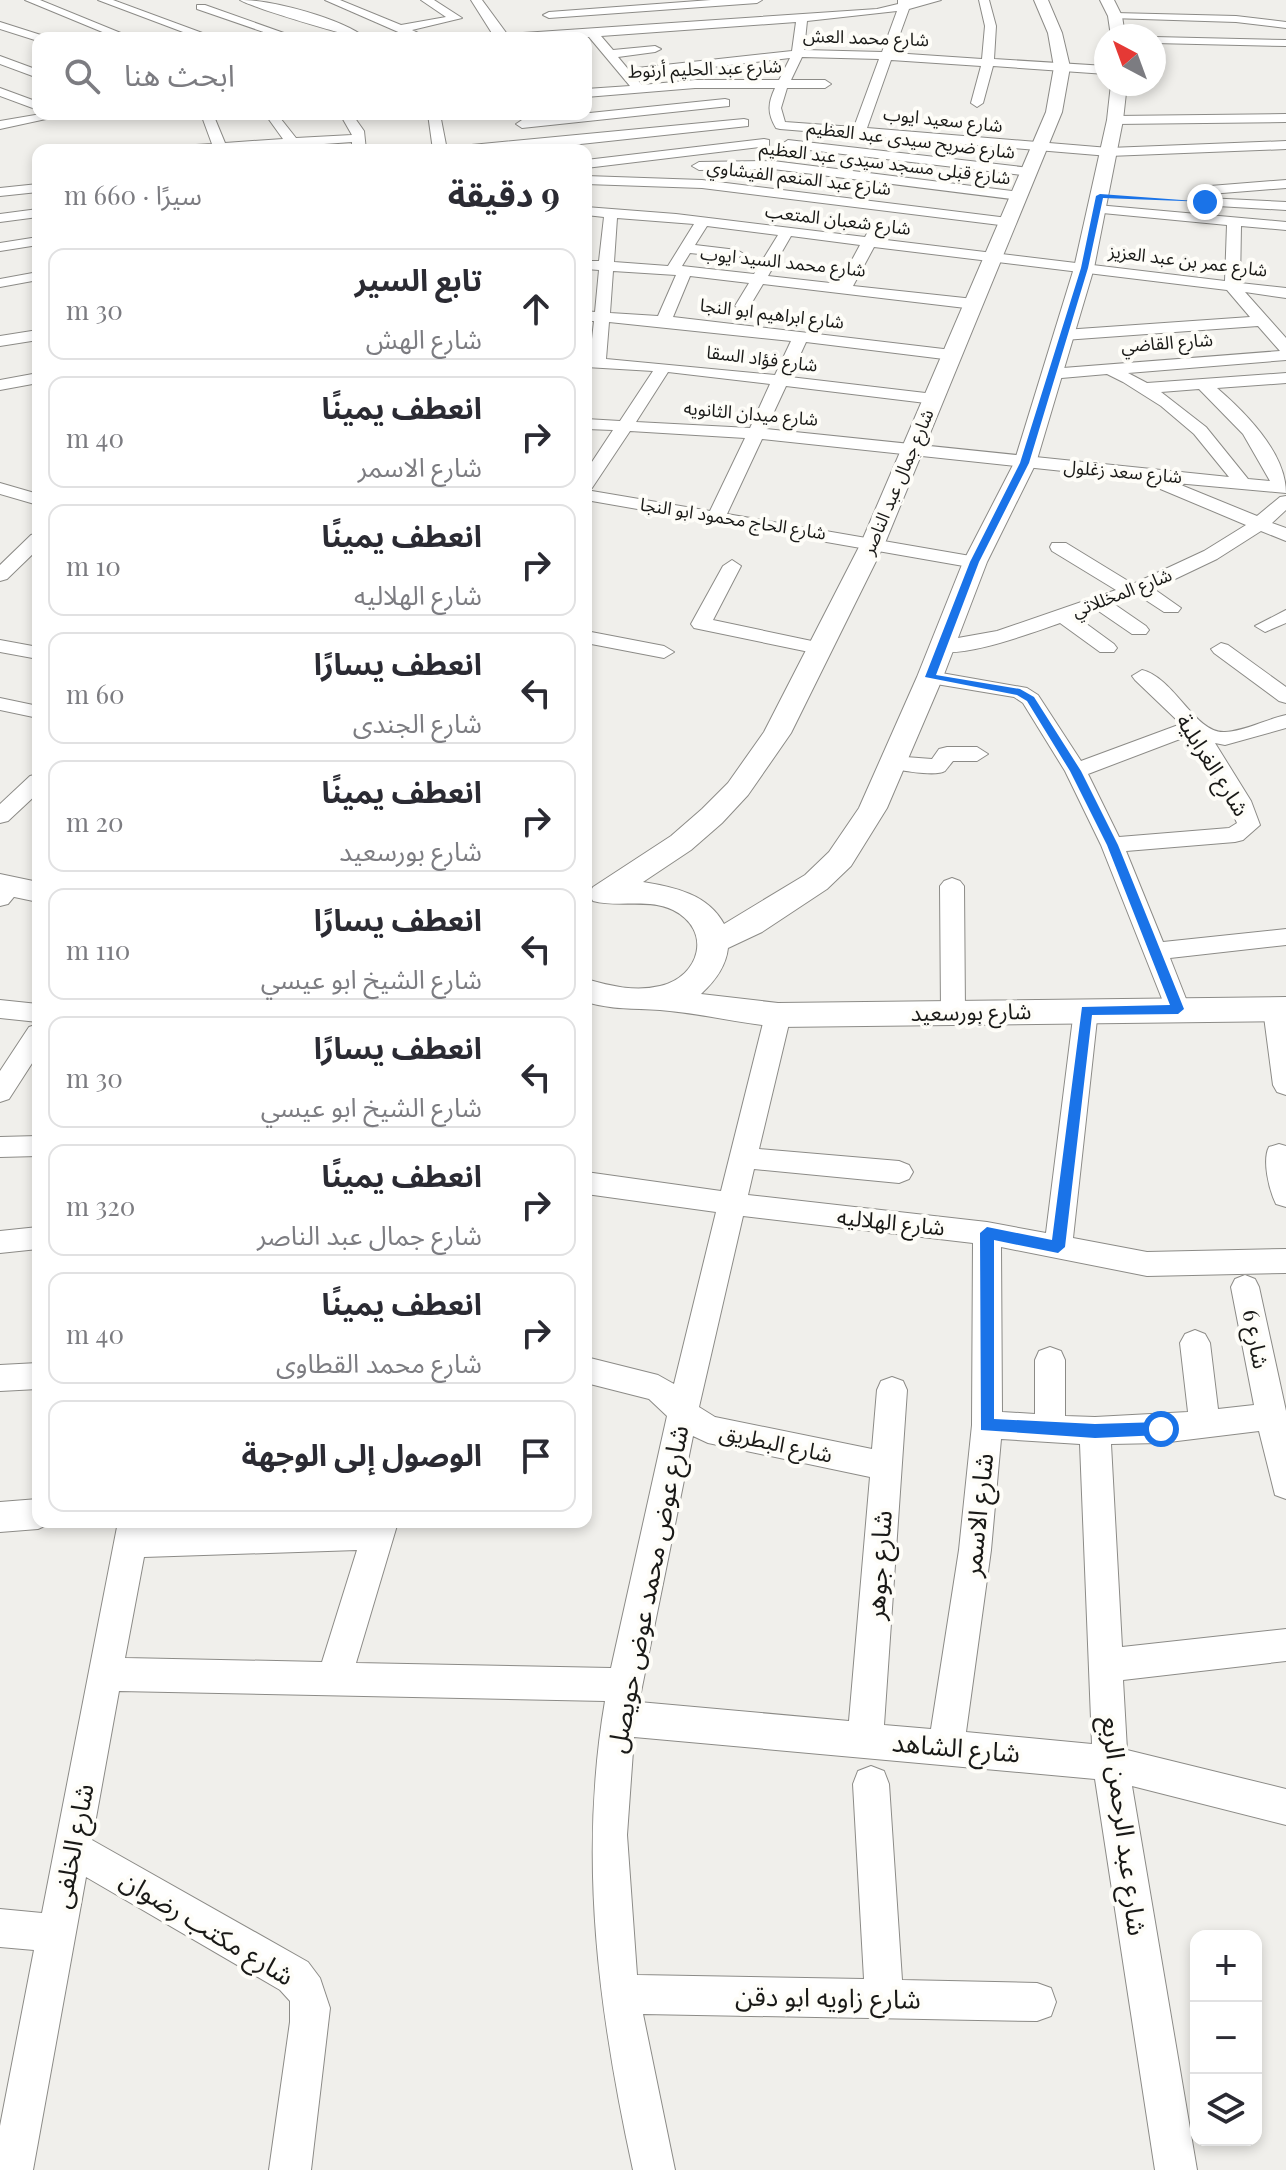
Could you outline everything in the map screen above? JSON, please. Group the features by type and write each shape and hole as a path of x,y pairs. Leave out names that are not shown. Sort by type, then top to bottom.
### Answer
{"street":[{"path":"30,0 112,32"},
{"path":"103,0 193,32"},
{"path":"245,0 308,17 345,32"},
{"path":"330,0 412,32"},
{"path":"347,5 367,0"},
{"path":"476,0 499,32"},
{"path":"549,15 678,3 757,0"},
{"path":"830,0 845,14"},
{"path":"593,34 668,34 845,14 936,0"},
{"path":"977,103 988,62 992,28 984,0"},
{"name":"شارع جمال عبد الناصر","path":"595,898 681,843 738,789 777,733 873,543 1054,112 1062,67 1055,33 1041,0"},
{"path":"1107,0 1116,24"},
{"path":"540,1 559,32"},
{"path":"405,28 456,18 425,3"},
{"path":"678,3 708,28"},
{"path":"860,129 904,4"},
{"path":"201,7 274,32"},
{"path":"375,16 389,13"},
{"path":"1115,16 1236,19 1286,25"},
{"path":"784,83 797,54 802,17"},
{"path":"0,25 32,35"},
{"path":"593,34 691,151 699,166 702,184"},
{"path":"1166,40 1286,43"},
{"path":"610,54 655,49"},
{"name":"شارع محمد العش","path":"626,73 740,55 797,54 887,55 1094,69"},
{"path":"0,60 32,72"},
{"name":"شارع سعيد ايوب","path":"784,83 775,103 776,120 780,125 860,129 1109,152 1286,145"},
{"name":"شارع عبد الحليم أرنوط","path":"592,93 695,84 825,84"},
{"path":"0,92 32,104"},
{"path":"713,942 786,905 840,859 866,821 930,677 975,562 1025,463 1084,268 1118,96"},
{"path":"592,115 725,103"},
{"path":"1115,120 1286,118"},
{"path":"0,125 32,119"},
{"path":"209,120 219,144"},
{"path":"276,120 293,143"},
{"path":"275,144 359,144 356,126 351,120"},
{"path":"435,120 439,144"},
{"path":"520,120 532,144"},
{"path":"560,144 744,123"},
{"path":"592,163 764,143"},
{"name":"شارع ضريح سيدى عبد العظيم","path":"788,144 1030,172"},
{"path":"1233,147 1251,166"},
{"path":"826,200 857,152"},
{"path":"844,289 915,159"},
{"name":"شارع قبلى مسجد سيدى عبد العظيم","path":"699,166 773,165 1019,196"},
{"name":"شارع عبد المنعم الفيشاوي","path":"592,180 702,184 805,203 826,200 1008,222"},
{"path":"1286,184 1217,187 1198,202 1286,206"},
{"path":"0,192 32,189"},
{"path":"1098,203 1160,199"},
{"path":"1098,203 1286,226"},
{"name":"شارع شعبان المتعب","path":"592,211 703,221 1084,268"},
{"path":"592,362 594,316 606,265 611,212"},
{"path":"0,218 32,214"},
{"path":"664,321 686,248 703,221"},
{"path":"1234,222 1232,287 1286,348"},
{"path":"743,306 787,231"},
{"path":"0,247 32,242"},
{"path":"686,248 737,254"},
{"name":"شارع محمد السيد ايوب","path":"592,265 679,271 974,304"},
{"name":"شارع عمر بن عبد العزيز","path":"1084,268 1286,293"},
{"path":"0,283 32,277"},
{"name":"شارع ابراهيم ابو النجا","path":"594,316 664,321 952,355"},
{"path":"1064,335 1225,341 1265,324 1286,327"},
{"path":"0,341 32,336"},
{"path":"717,516 800,338"},
{"name":"شارع القاضي","path":"1050,374 1108,367 1225,341 1286,355"},
{"name":"شارع فؤاد السقا","path":"592,362 664,367 934,399"},
{"path":"592,475 664,367"},
{"path":"1108,367 1146,388 1204,433 1226,458 1242,484"},
{"path":"1146,388 1286,378"},
{"path":"0,385 32,379"},
{"path":"1203,384 1252,433 1284,492"},
{"name":"شارع ميدان الثانويه","path":"592,424 756,433 912,450"},
{"name":"شارع سعد زغلول","path":"912,450 1242,484 1284,492"},
{"path":"1139,474 1286,535"},
{"path":"0,488 32,498"},
{"name":"شارع المخللاتي","path":"941,647 996,639 1136,589 1224,548 1262,524 1284,492"},
{"name":"شارع الحاج محمود ابو النجا","path":"592,496 975,562"},
{"path":"3,570 32,544"},
{"path":"1059,547 1171,608"},
{"path":"732,566 701,624 819,648"},
{"path":"3,570 32,572"},
{"path":"1099,603 1139,630"},
{"path":"1062,616 1107,648"},
{"path":"1265,626 1286,616"},
{"path":"592,638 664,652"},
{"path":"0,646 32,652"},
{"path":"1221,649 1286,697"},
{"name":"شارع الغرابلية","path":"1112,845 1235,835 1246,830 1249,820 1197,733 1176,706 1142,676"},
{"path":"930,677 1026,696 1076,771 1112,845 1178,1009"},
{"path":"0,704 32,711"},
{"path":"1076,771 1177,731 1225,739 1283,726"},
{"path":"892,763 938,766 947,754 977,754"},
{"path":"0,785 32,789"},
{"path":"0,816 32,791"},
{"path":"952,886 953,1012"},
{"path":"592,992 623,1000 658,998 693,982 712,957 713,942 702,917 677,899 642,891 595,898"},
{"path":"1156,951 1286,937"},
{"name":"شارع بورسعيد","path":"658,998 731,1011 778,1015 1280,1009"},
{"path":"0,1009 32,1012"},
{"path":"1280,1009 1286,1085"},
{"path":"1058,1247 1086,1010"},
{"name":"شارع عوض محمد عوض حويصل","path":"654,2170 635,2088 619,1994 610,1873 611,1787 623,1701 682,1411 778,1015"},
{"path":"6,1083 32,1042"},
{"path":"6,1083 32,1077"},
{"path":"0,1147 32,1146"},
{"path":"1279,1154 1286,1196"},
{"path":"744,1158 899,1172"},
{"name":"شارع الهلاليه","path":"592,1184 733,1204 987,1233 1147,1264 1286,1261"},
{"name":"شارع الاسمر","path":"946,1747 975,1550 987,1425 987,1233"},
{"path":"0,1242 32,1239"},
{"name":"شارع 6","path":"1245,1287 1286,1485"},
{"path":"1195,1343 1205,1424"},
{"path":"1050,1360 1050,1429"},
{"name":"شارع البطريق","path":"592,1372 658,1388 682,1411 708,1429 886,1466"},
{"path":"0,1378 32,1376"},
{"name":"شارع جوهر","path":"865,1740 892,1390"},
{"path":"987,1425 1095,1431 1272,1416"},
{"name":"شارع عبد الرحمن الربع","path":"1095,1431 1110,1763 1176,2170"},
{"path":"0,1517 32,1514"},
{"path":"132,1532 380,1528 334,1679"},
{"name":"شارع الخلفى","path":"12,2170 132,1532"},
{"path":"1106,1665 1286,1645"},
{"name":"شارع الشاهد","path":"106,1674 334,1679 623,1701 865,1740 1110,1763 1286,1807"},
{"path":"871,1784 884,1999"},
{"name":"شارع مكتب رضوان","path":"73,1849 294,1976 306,1987 311,2003 290,2170"},
{"path":"0,1928 57,1934"},
{"name":"شارع زاويه ابو دقن","path":"619,1994 1037,2002"}],"route":[{"path":"1161,1429 1095,1431 987,1425 987,1233 1058,1247 1086,1010 1178,1009 1112,845 1076,771 1031,699 1020,692 930,677 975,562 1025,463 1084,268 1100,196 1205,202"}]}
